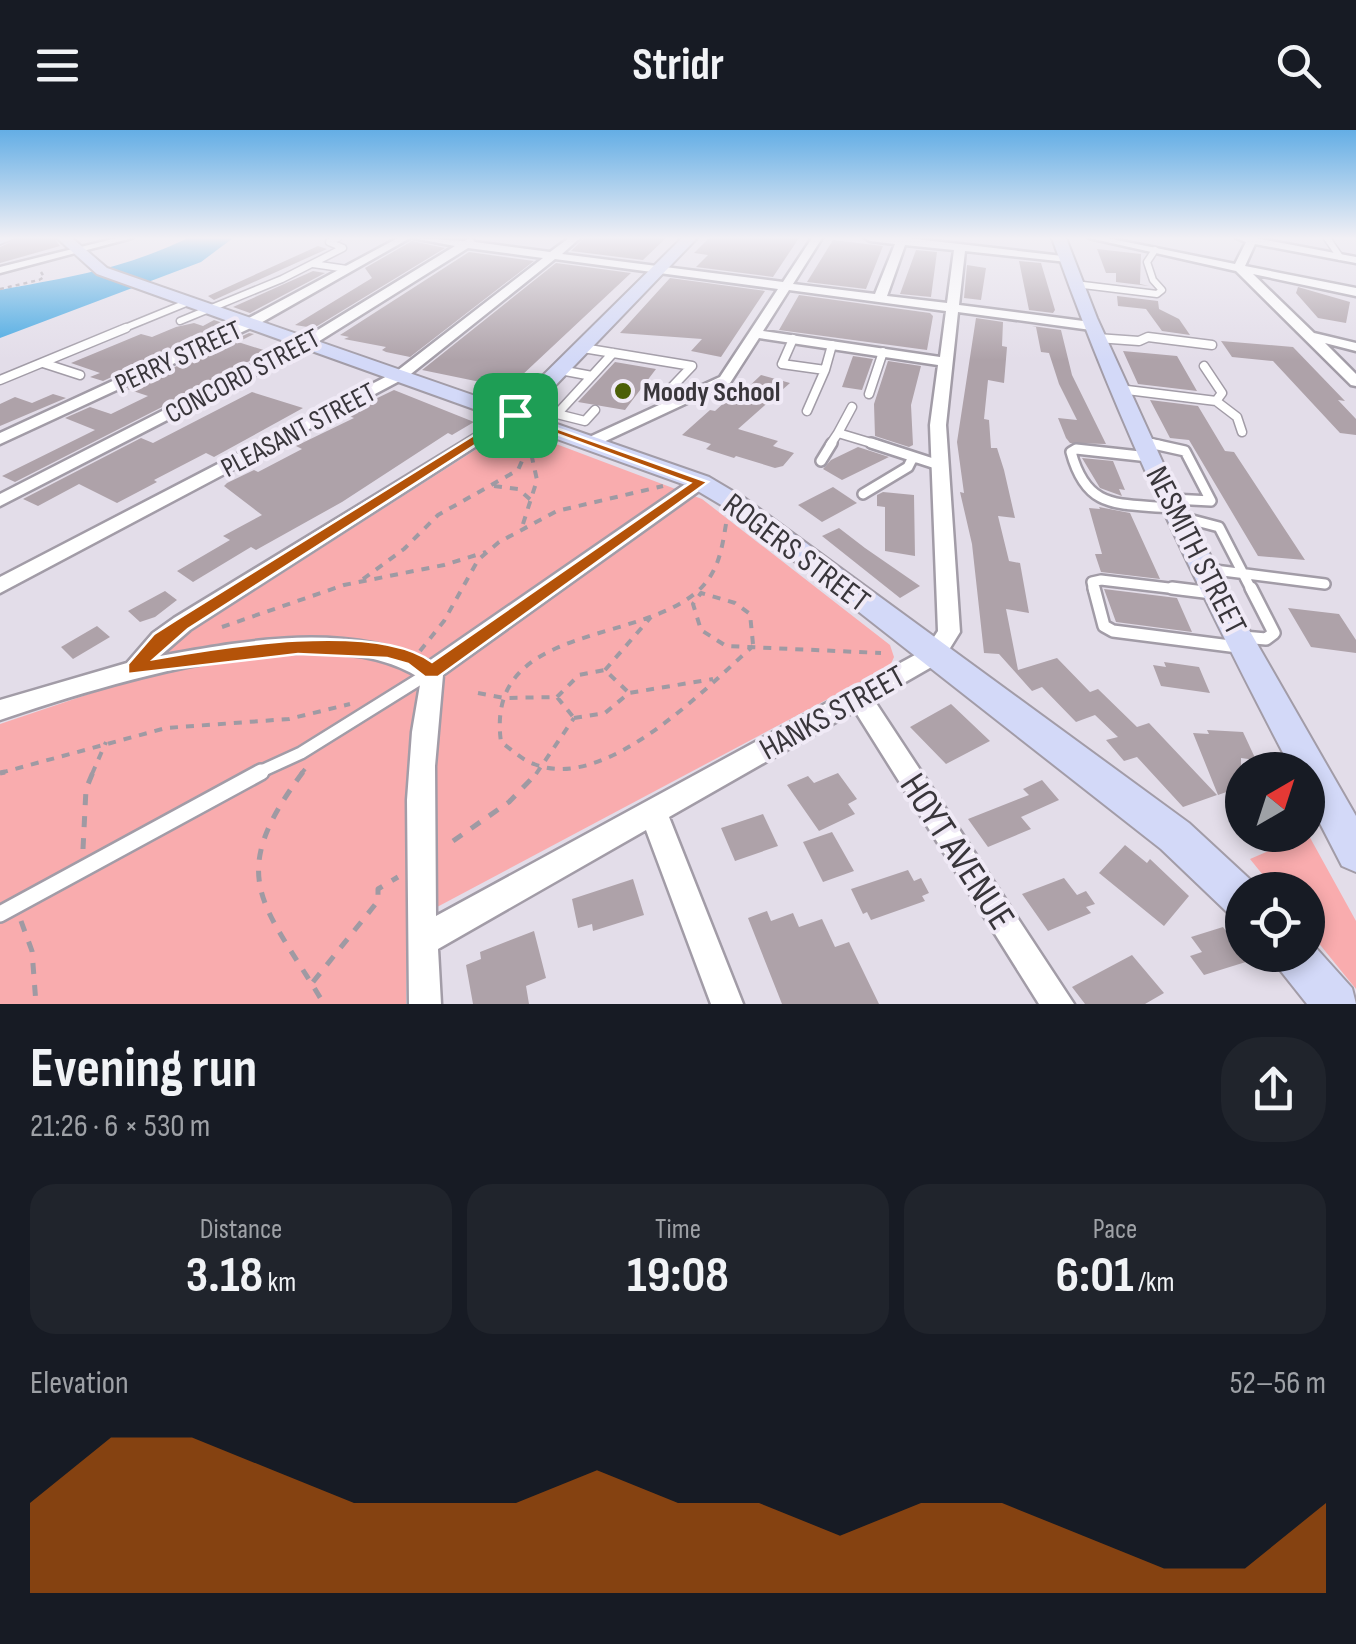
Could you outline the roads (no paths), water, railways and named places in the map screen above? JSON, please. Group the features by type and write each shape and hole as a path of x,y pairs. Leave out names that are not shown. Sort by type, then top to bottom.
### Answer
{"street":[{"name":"ROGERS STREET","path":"127,279 402,374 518,424 591,442 737,504 1175,836 1225,883"},
{"name":"PERRY STREET","path":"0,439 252,322 330,279"},
{"name":"CONCORD STREET","path":"0,500 308,342 411,279"},
{"name":"PLEASANT STREET","path":"0,586 402,374 523,279"},
{"path":"134,669 161,639 182,624 518,424 560,370 650,279"},
{"path":"729,279 954,307 1093,332"},
{"path":"591,442 724,380 792,279"},
{"path":"880,298 887,279"},
{"name":"HANKS STREET","path":"422,941 934,655 949,632 938,425 957,279"},
{"name":"NESMITH STREET","path":"1074,279 1146,450 1356,853"},
{"path":"1251,279 1356,382"},
{"path":"1294,279 1356,292"},
{"path":"756,334 944,362"},
{"path":"1312,336 1356,347"},
{"path":"423,665 688,484"},
{"path":"0,710 134,669 223,654 298,647 387,652 423,665 436,682 425,712 419,785 425,1004"},
{"name":"HOYT AVENUE","path":"859,697 1058,1004"},
{"path":"653,812 727,1004"},
{"path":"1309,972 1336,1004"}],"lane":[{"path":"0,380 271,279"},
{"path":"1117,279 1157,294 1162,290 1153,279"},
{"path":"180,321 201,304"},
{"path":"1093,332 1138,341 1148,337 1212,345"},
{"path":"793,339 782,364 825,370"},
{"path":"807,411 832,345"},
{"path":"583,348 692,366 672,387 690,398"},
{"path":"870,394 882,352"},
{"path":"596,410 585,421 557,414 614,353"},
{"path":"42,362 80,375"},
{"path":"1204,366 1222,393 1216,400"},
{"path":"560,370 592,376"},
{"path":"1118,389 1216,400 1237,417 1242,432"},
{"path":"821,461 852,407"},
{"path":"838,433 871,440 911,461 943,466"},
{"path":"1175,508 1211,501 1185,451 1071,452 1082,485 1094,494 1175,508 1218,527 1274,633 1266,639 1243,642 1114,631 1104,626 1092,582 1218,594"},
{"path":"863,494 908,468 911,461"},
{"path":"1206,569 1325,584"},
{"path":"6,910 325,740 380,706 423,665"}],"water":[{"path":"58,279 157,279 0,338 0,290"}],"place":[{"name":"Moody School","path":"623,391"}]}
